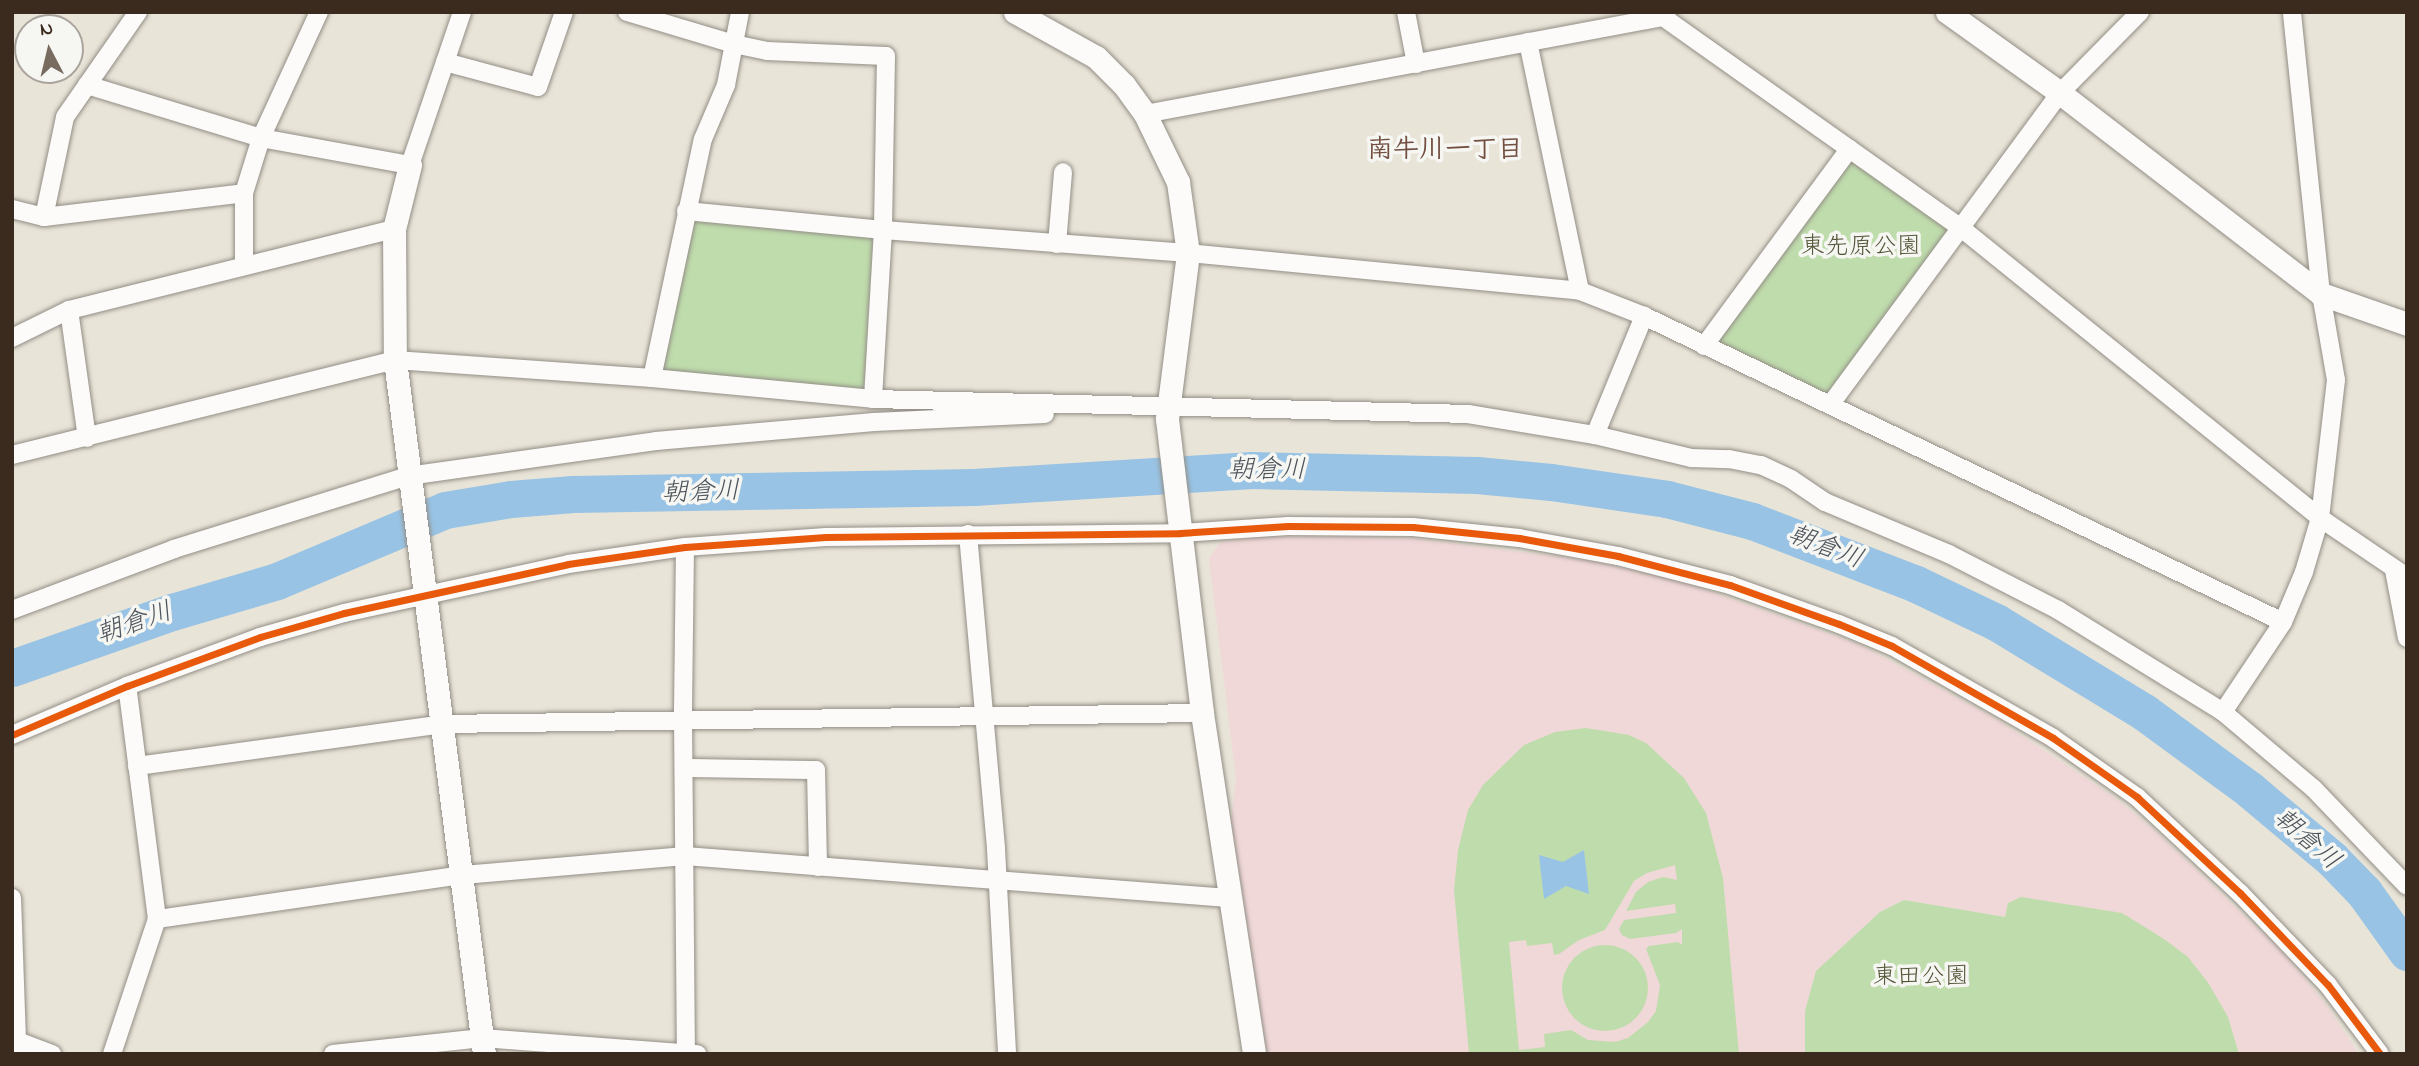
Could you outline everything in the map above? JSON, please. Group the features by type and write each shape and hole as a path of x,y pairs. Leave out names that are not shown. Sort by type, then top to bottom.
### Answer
{"street":[{"path":"44,217 65,117 138,12"},
{"path":"244,265 244,193 261,138 319,12"},
{"path":"462,12 410,164 394,229 395,360 483,1046"},
{"path":"445,61 538,87 564,12"},
{"path":"627,12 734,44 767,51 886,56 883,230 873,399"},
{"path":"652,378 703,139 726,85 740,12"},
{"path":"1015,12 1096,57 1124,85 1145,114 1178,183 1188,253 1167,413 1202,713 1228,898 1254,1054"},
{"path":"1406,12 1416,64"},
{"path":"1947,12 2060,93 2321,294 2407,324"},
{"path":"1830,405 2060,93 2140,12"},
{"path":"2223,712 2283,622 2304,572 2320,518 2336,380 2321,294 2292,12"},
{"path":"1145,114 1665,15 1961,228 2320,518 2400,573 2407,638"},
{"path":"1528,42 1580,291"},
{"path":"87,85 261,138 410,164"},
{"path":"1704,346 1849,149"},
{"path":"1057,244 1063,172"},
{"path":"12,209 44,217 244,193"},
{"path":"686,211 883,230 1188,253 1580,291 1644,316 2283,622"},
{"path":"12,338 69,310 394,229"},
{"path":"69,310 87,438"},
{"path":"1595,435 1644,316"},
{"path":"12,455 395,360 652,378 873,399 1167,413"},
{"path":"12,610 174,548 409,482 656,441 874,422 1167,413 1468,414 1595,435 1690,458 1761,465 1791,479 1825,502 1950,554 2058,610 2223,712 2314,789 2406,883"},
{"path":"12,735 127,686 260,637 426,589 685,547 826,537 1179,527 1385,527 1465,531 1519,538 1618,556 1730,585 1892,646 2053,738 2137,797 2240,893 2320,976 2380,1054"},
{"path":"968,534 985,717 1007,1054"},
{"path":"685,547 683,718 686,1053"},
{"path":"112,1054 157,919 127,686"},
{"path":"137,766 443,724 683,718 1202,713"},
{"path":"684,768 816,770 818,867"},
{"path":"157,919 463,875 685,856 1228,898"},
{"path":"12,898 14,1044 52,1054"},
{"path":"333,1054 483,1046 697,1054"}],"shaded area":[{"path":"1267,536 1409,538 1594,561 1681,581 1861,645 1998,720 2114,797 2158,833 2285,955 2325,1003 2359,1054 2239,1054 2228,1017 2188,957 2122,913 2006,917 1904,900 1880,912 1816,971 1805,1011 1805,1054 1267,1054 1231,822 1236,778 1209,559 1220,542"}],"green space":[{"name":"東先原公園","path":"1849,149 1961,228 1830,405 1704,346"},
{"path":"691,220 873,237 864,390 663,372"},
{"path":"1586,728 1629,735 1646,743 1684,778 1706,813 1723,878 1739,1054 1469,1054 1454,890 1458,850 1468,810 1483,785 1524,745 1555,732","holes":["1675,865 1677,880 1663,877 1648,882 1636,892 1626,911 1675,904 1676,913 1624,920 1619,929 1622,935 1630,939 1676,933 1682,929 1682,945 1678,942 1649,946 1646,949 1660,985 1656,1011 1648,1022 1628,1038 1615,1042 1588,1040 1571,1030 1544,1034 1545,1047 1519,1050 1509,942 1526,940 1527,946 1552,943 1554,955 1559,954 1579,940 1605,930 1634,881 1647,873"]},
{"name":"東田公園","path":"2021,897 2122,913 2164,939 2188,957 2209,984 2228,1017 2239,1054 1805,1054 1805,1011 1816,971 1880,912 1904,900 2005,917 2008,903"},
{"path":"1597,945 1613,945 1636,957 1645,971 1648,988 1645,1005 1636,1019 1613,1031 1597,1031 1581,1024 1569,1012 1562,996 1562,980 1569,964 1581,952"}],"water":[{"path":"1584,850 1589,894 1566,886 1544,899 1539,855 1563,862"}],"waterway":[{"name":"朝倉川","path":"12,668 172,612 277,581 445,510 511,499 573,494 974,487 1252,470 1477,475 1551,482 1667,499 1752,521 1916,584 1996,622 2144,712 2250,790 2332,859 2364,892 2407,952"}],"cycle path":[{"path":"12,735 127,686 260,637 344,613 568,564 685,547 826,537 1180,533 1288,526 1413,527 1519,538 1618,556 1730,585 1839,624 1892,646 2053,738 2137,797 2240,893 2328,985 2380,1054"}],"district":[{"name":"南牛川一丁目","path":"1445,152"}]}
